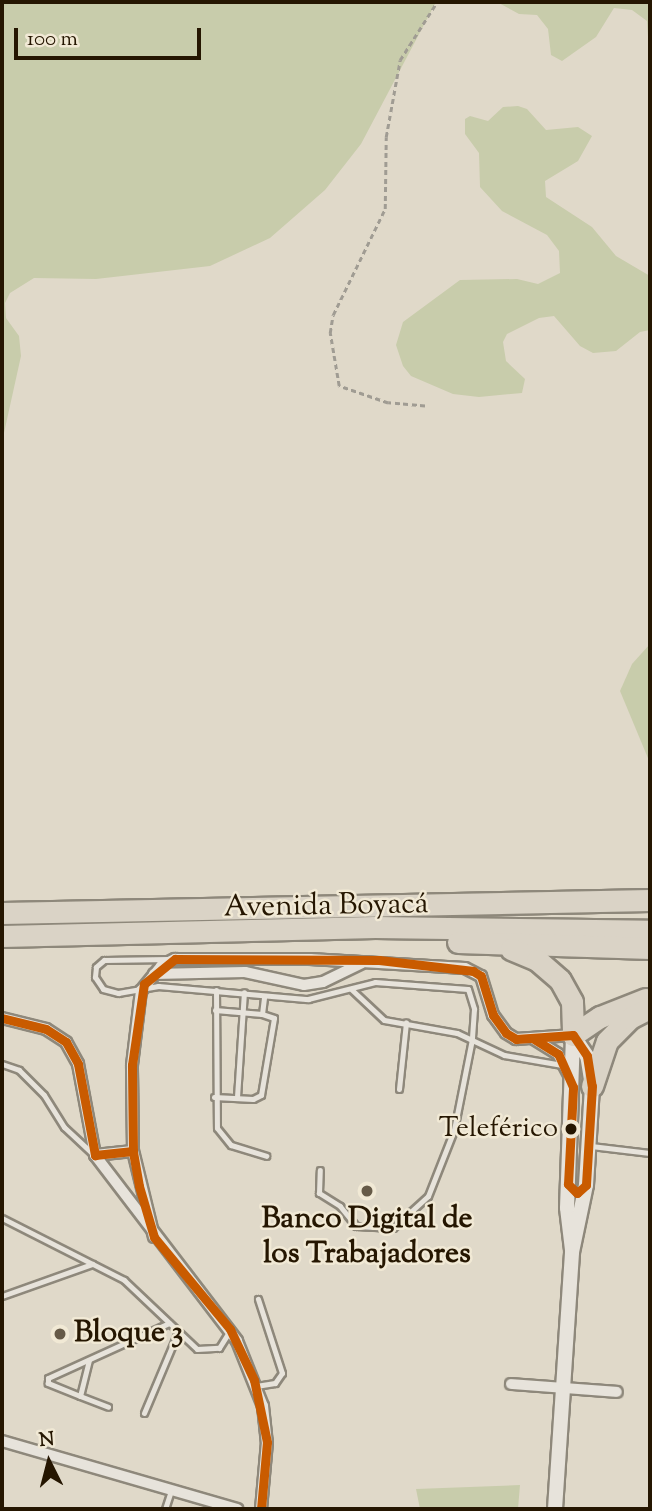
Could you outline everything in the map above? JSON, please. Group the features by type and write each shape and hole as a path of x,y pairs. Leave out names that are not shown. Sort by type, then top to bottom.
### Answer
{"highway":[{"path":"618,898 650,894"},
{"name":"Avenida Boyacá","path":"2,913 618,898 650,900"},
{"path":"243,928 311,938 650,948"},
{"name":"Avenida Boyacá","path":"2,936 243,928 650,931"},
{"path":"499,945 537,960 556,974 572,1002 573,1035"},
{"path":"573,1035 600,1017 650,998"},
{"path":"582,1087 611,1035 630,1018 650,1008"}],"street":[{"path":"154,1237 133,1151 132,1065 141,991 151,975 175,959 379,960 473,971 487,989 498,1026 516,1039 573,1035 587,1056 568,1184 572,1252 555,1509"},
{"path":"151,975 245,972 304,985 379,960"},
{"path":"2,1018 46,1029 66,1042 78,1064 95,1155 154,1237 230,1329 256,1386 267,1442 261,1509"},
{"path":"534,1039 550,1046 582,1087 587,1146 586,1185 572,1252"},
{"path":"95,1155 133,1151"},
{"path":"568,1184 577,1193 586,1185"},
{"path":"511,1384 617,1392"},
{"path":"2,1441 237,1509"}],"lane":[{"path":"175,959 98,962 95,978 103,989 141,991 158,986 308,999 375,982 468,989 474,1009 472,1040 454,1130 438,1179 411,1215 393,1228 356,1226 340,1206 319,1193 320,1170"},
{"path":"351,989 376,1017 406,1022 472,1040 504,1055 565,1066"},
{"path":"216,990 214,1097 220,1134 231,1145 266,1156"},
{"path":"237,1097 244,992"},
{"path":"262,1014 264,997"},
{"path":"214,1097 261,1095 274,1018 262,1014 215,1010"},
{"path":"399,1089 406,1022"},
{"path":"2,1064 19,1070 44,1095 64,1127 95,1155"},
{"path":"587,1146 650,1153"},
{"path":"2,1218 124,1280 178,1332 206,1350 219,1348 230,1329"},
{"path":"2,1296 92,1264"},
{"path":"256,1386 275,1382 282,1373 258,1299"},
{"path":"108,1407 47,1380 169,1323"},
{"path":"144,1413 178,1332"},
{"path":"80,1396 89,1360"},
{"path":"166,1509 171,1490"}],"path":[{"path":"425,406 388,403 339,386 330,332 333,315 385,209 386,137 400,60 437,2"}],"green space":[{"path":"2,2 436,2 361,144 325,190 270,238 210,266 96,279 34,278 10,293 5,303 6,318 19,336 21,356 2,442"},
{"path":"497,2 650,2 650,68 647,21 632,10 614,8 596,37 562,61 551,55 548,29 537,15 519,14"},
{"path":"518,106 527,109 546,130 578,127 592,136 578,161 545,181 546,197 592,227 616,256 650,276 650,330 640,332 616,351 593,353 580,346 554,316 539,318 507,334 503,342 506,361 525,379 522,393 479,397 453,394 411,376 403,366 396,345 403,322 460,280 517,279 538,284 560,273 559,251 547,235 502,211 480,187 479,153 465,134 465,119 470,116 488,121 503,107"},
{"path":"650,644 650,763 620,691 632,664"},
{"path":"520,1485 518,1509 420,1509 416,1489"}],"transit line":[{"path":"261,1509 267,1442 254,1380 230,1329 154,1237 139,1186 133,1151 132,1065 144,984 175,959 379,960 473,971 481,976 493,1015 506,1033 516,1039 573,1035 587,1056 592,1086 586,1185 577,1193 568,1184 573,1087 558,1054 534,1039"},
{"path":"2,1018 46,1029 66,1042 78,1064 95,1155 133,1151"}],"place":[{"name":"Teleférico","path":"571,1129"},
{"name":"Banco Digital de los Trabajadores","path":"367,1191"},
{"name":"Bloque 3","path":"60,1334"}]}
